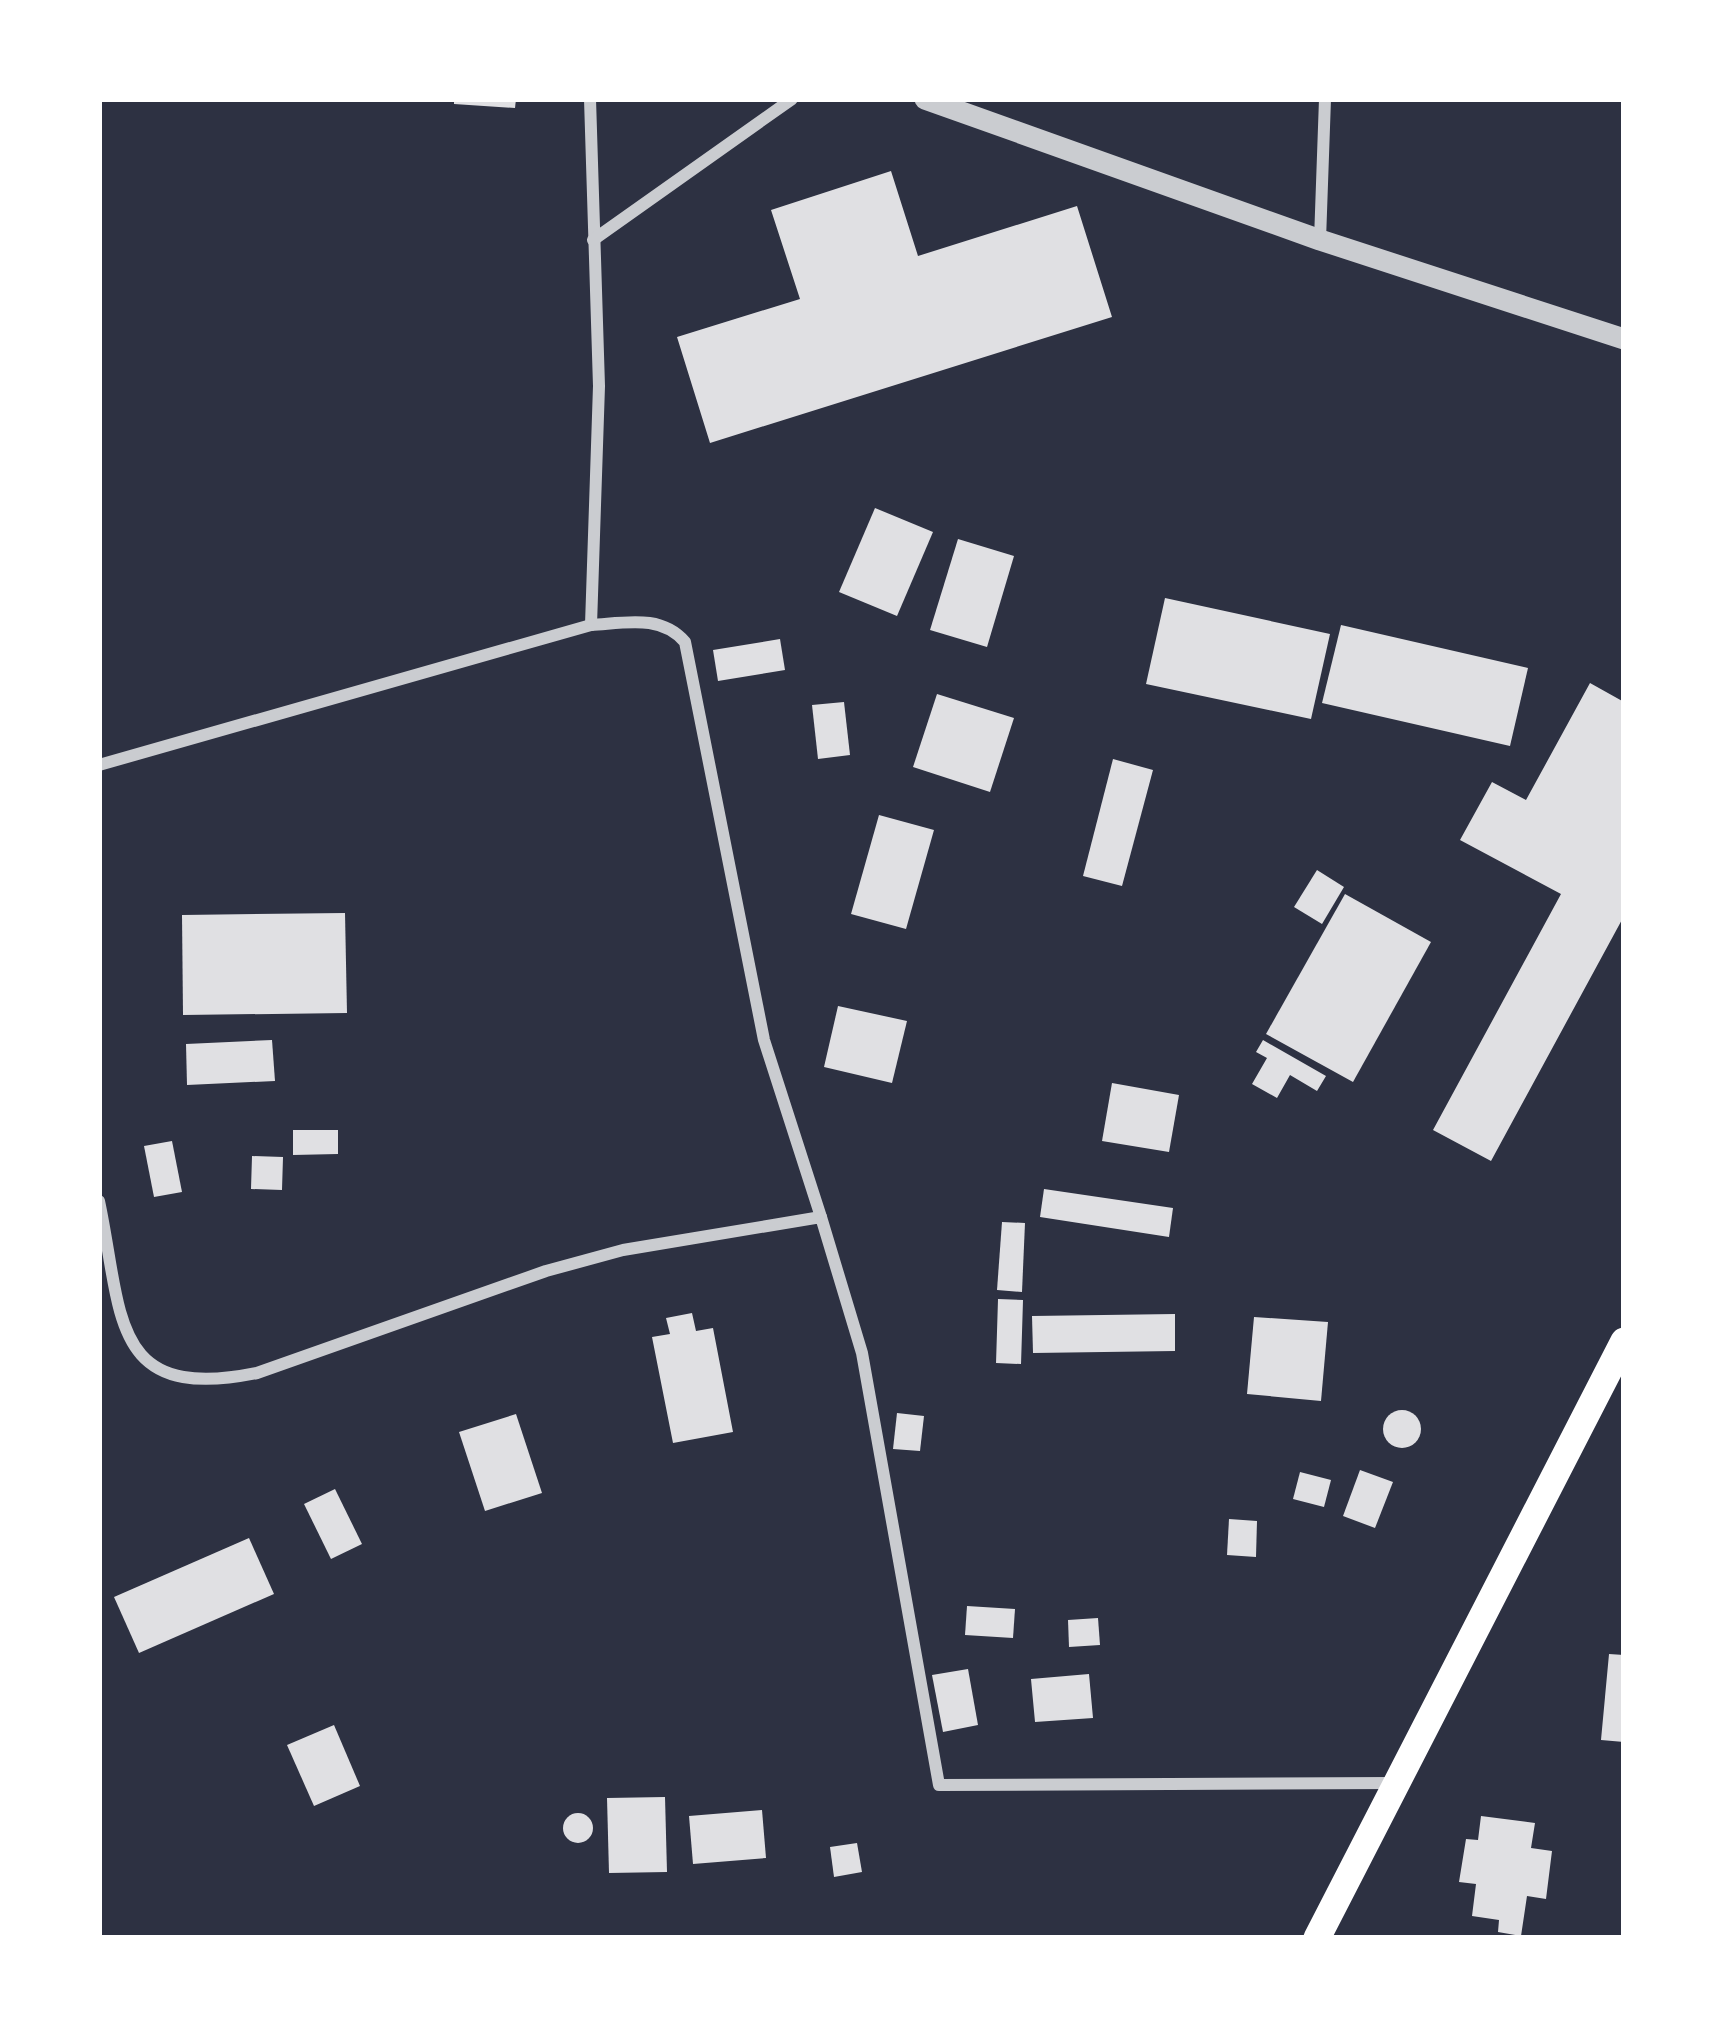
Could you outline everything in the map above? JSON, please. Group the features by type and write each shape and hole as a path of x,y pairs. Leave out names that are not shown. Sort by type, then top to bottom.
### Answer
{"highway":[{"path":"1317,1938 1624,1341"}],"street":[{"path":"590,99 598,386 591,625"},
{"path":"592,240 792,99"},
{"path":"925,99 1320,240 1624,339"},
{"path":"1320,240 1324,99"},
{"path":"99,765 591,625 655,622 673,628 685,642 764,1040 862,1353 939,1785 1395,1783"},
{"path":"99,1201 128,1336 147,1366 178,1381 208,1383 257,1373 546,1270 623,1250 820,1217"}],"building":[{"path":"454,99 516,99 515,108 454,104"},
{"path":"891,171 918,256 1077,206 1112,317 710,443 677,337 800,299 771,210"},
{"path":"875,508 933,532 897,616 839,592"},
{"path":"958,539 1014,556 987,647 930,630"},
{"path":"1165,598 1330,634 1311,719 1146,684"},
{"path":"1341,625 1528,668 1510,746 1322,703"},
{"path":"780,639 785,670 718,681 713,650"},
{"path":"1590,683 1624,702 1624,916 1491,1161 1433,1130 1561,894 1460,840 1492,782 1526,800"},
{"path":"937,694 1014,718 990,792 913,767"},
{"path":"844,702 850,755 818,759 812,705"},
{"path":"1113,759 1153,770 1122,886 1083,876"},
{"path":"879,815 934,830 906,929 851,914"},
{"path":"1317,870 1344,887 1322,924 1294,907"},
{"path":"1345,894 1431,942 1353,1082 1266,1034"},
{"path":"345,913 347,1013 183,1015 182,915"},
{"path":"838,1006 907,1021 892,1083 824,1067"},
{"path":"272,1040 275,1081 187,1085 186,1044"},
{"path":"1263,1040 1326,1076 1317,1091 1290,1075 1277,1098 1252,1084 1267,1058 1256,1052"},
{"path":"1112,1083 1179,1095 1169,1152 1102,1141"},
{"path":"293,1130 338,1130 338,1154 293,1155"},
{"path":"172,1141 182,1192 154,1197 144,1146"},
{"path":"252,1156 283,1157 282,1190 251,1189"},
{"path":"1044,1189 1173,1208 1169,1237 1040,1217"},
{"path":"1002,1222 1025,1223 1022,1292 997,1290"},
{"path":"998,1299 1023,1300 1021,1364 996,1363"},
{"path":"692,1313 696,1331 713,1328 733,1432 673,1443 652,1337 670,1334 666,1318"},
{"path":"1175,1314 1175,1351 1033,1353 1032,1316"},
{"path":"1254,1317 1328,1322 1321,1401 1247,1394"},
{"path":"1402,1410 1416,1415 1421,1429 1416,1443 1402,1448 1388,1443 1383,1429 1388,1415"},
{"path":"897,1413 924,1416 920,1451 893,1449"},
{"path":"516,1414 542,1493 485,1511 459,1432"},
{"path":"1360,1470 1393,1482 1375,1528 1343,1516"},
{"path":"1300,1472 1331,1480 1324,1507 1293,1499"},
{"path":"335,1489 362,1544 331,1559 304,1504"},
{"path":"1229,1519 1257,1521 1256,1557 1227,1555"},
{"path":"249,1538 274,1594 139,1653 114,1597"},
{"path":"967,1606 1015,1609 1013,1638 965,1635"},
{"path":"1098,1618 1100,1645 1069,1647 1068,1620"},
{"path":"1609,1654 1624,1655 1624,1742 1601,1740"},
{"path":"968,1669 978,1725 943,1732 932,1675"},
{"path":"1089,1674 1093,1718 1035,1722 1031,1679"},
{"path":"334,1725 360,1786 314,1806 287,1745"},
{"path":"665,1797 667,1872 609,1873 607,1798"},
{"path":"762,1810 766,1858 693,1864 689,1816"},
{"path":"578,1813 589,1817 593,1828 589,1839 578,1843 567,1839 563,1828 567,1817"},
{"path":"1481,1816 1535,1823 1531,1848 1552,1851 1546,1899 1527,1896 1521,1936 1498,1932 1499,1920 1472,1916 1476,1884 1459,1882 1466,1839 1478,1840"},
{"path":"857,1843 862,1872 834,1877 830,1847"}]}
